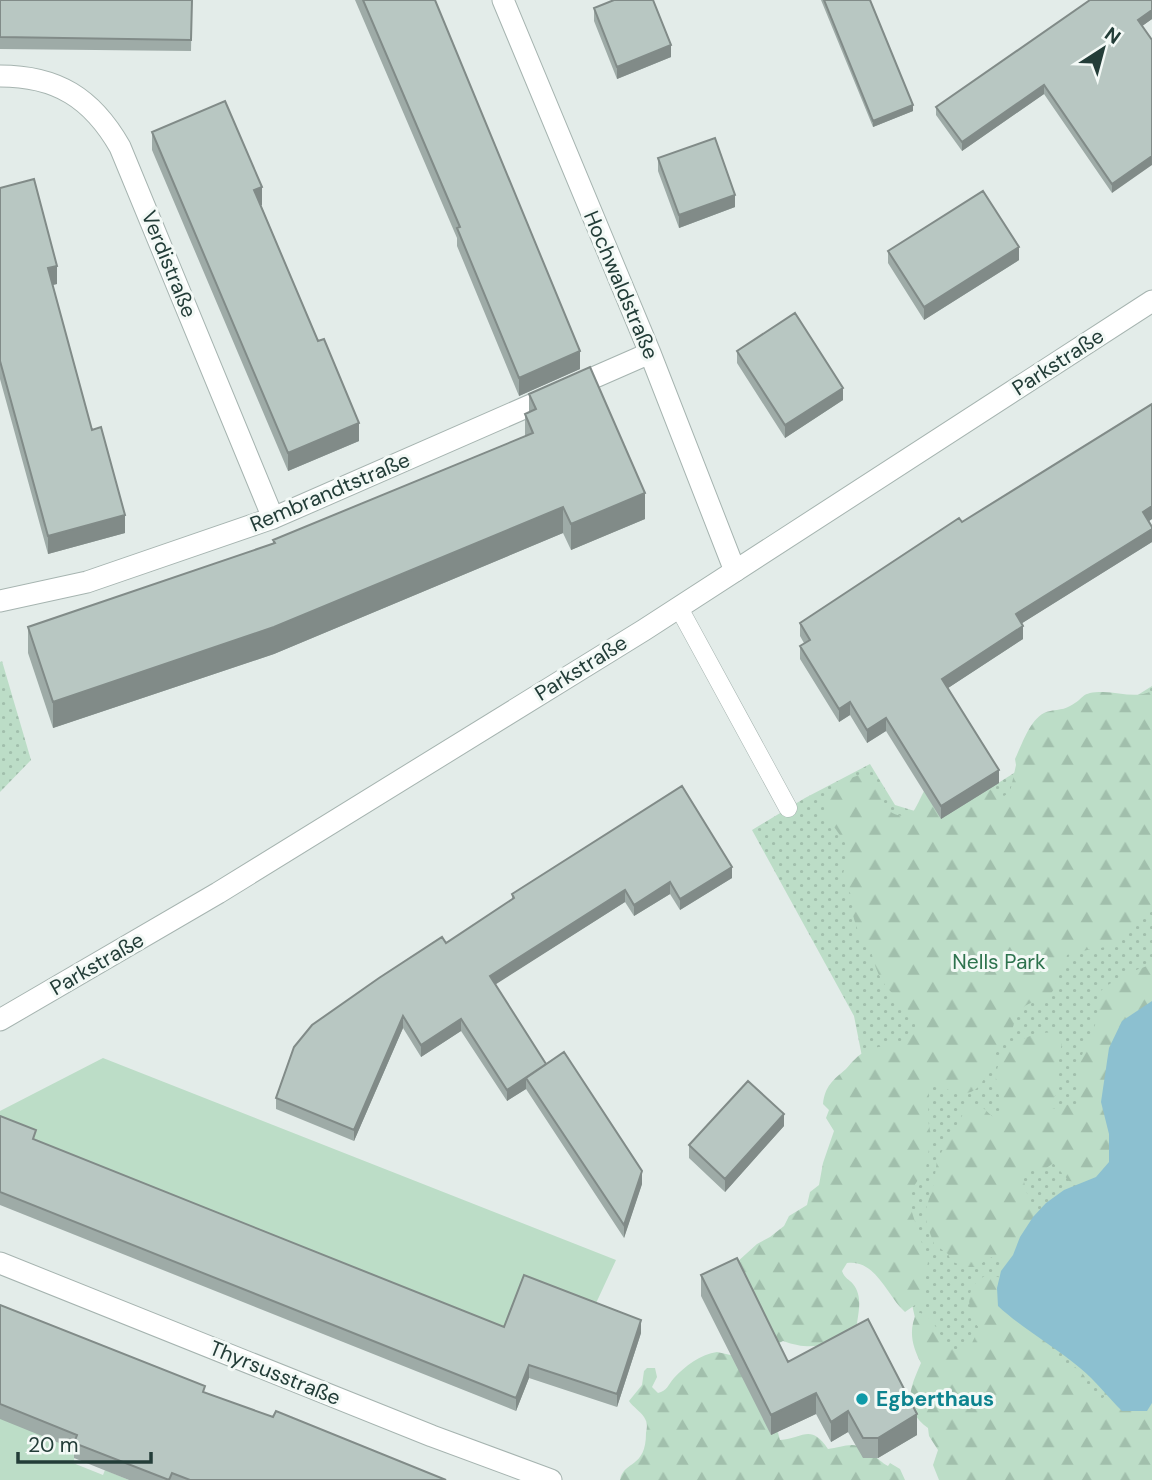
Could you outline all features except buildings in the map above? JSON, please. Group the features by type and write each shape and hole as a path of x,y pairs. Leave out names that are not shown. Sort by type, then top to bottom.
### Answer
{"street":[{"name":"Hochwaldstraße","path":"503,0 650,353 736,571"},
{"name":"Verdistraße","path":"0,76 23,75 57,85 87,104 106,122 125,159 274,518"},
{"name":"Parkstraße","path":"0,1020 218,892 679,608 1152,301"},
{"name":"Rembrandtstraße","path":"0,601 88,582 274,518 650,353"},
{"name":"Thyrsusstraße","path":"0,1263 432,1436 551,1480"}],"lane":[{"path":"679,608 788,808"}],"green space":[{"path":"2,661 31,760 0,792 0,662"},
{"name":"Nells Park","path":"1152,686 1152,1480 940,1426 904,1270 854,1016 752,830 870,764 895,805 941,819"},
{"path":"1152,691 1152,909 1134,920 1125,937 1115,944 1067,955 1052,992 1020,1011 986,1076 974,1090 958,1093 934,1083 929,1086 928,1120 931,1136 926,1168 910,1192 909,1203 928,1262 923,1287 925,1298 905,1312 866,1267 847,1263 842,1271 859,1296 856,1335 812,1346 783,1341 765,1350 736,1263 757,1244 784,1226 789,1216 807,1205 810,1192 819,1185 834,1131 826,1118 829,1110 823,1104 830,1084 863,1053 906,1040 915,1026 910,1012 905,1007 899,1008 894,1002 894,995 879,974 871,950 863,944 853,916 853,900 843,879 849,853 826,814 826,796 833,787 861,774 875,778 886,806 894,814 901,816 910,816 927,786 983,784 1004,796 1010,792 1015,759 1026,734 1039,717 1047,712 1067,708 1090,693 1134,695"},
{"path":"1152,965 1152,1131 1149,1147 1087,1183 1069,1181 1053,1163 1042,1170 1028,1169 1023,1178 1031,1209 1037,1216 1013,1262 992,1257 975,1267 965,1267 951,1261 948,1254 934,1244 925,1212 934,1183 937,1160 968,1105 980,1105 994,1118 999,1115 1002,1107 996,1083 1000,1062 1014,1045 1023,1039 1045,1033 1056,1033 1062,1043 1052,1108 1061,1110 1063,1105 1076,1104 1079,1101 1077,1096 1080,1063 1099,1013 1099,993 1123,976"},
{"path":"103,1058 616,1260 591,1314 504,1340 0,1129 0,1111"},
{"path":"989,1274 1004,1279 1051,1339 1050,1354 1081,1372 1091,1393 1101,1399 1104,1397 1106,1385 1152,1325 1152,1480 939,1480 933,1465 938,1450 929,1436 928,1428 919,1420 911,1405 911,1389 921,1363 913,1344 913,1325 917,1312 930,1319 952,1348 959,1351 972,1343 979,1328 971,1313 969,1298 975,1284"},
{"path":"717,1352 735,1356 777,1429 780,1440 811,1434 817,1436 828,1449 857,1446 888,1466 890,1463 900,1469 905,1480 620,1480 626,1469 639,1458 645,1445 646,1421 629,1401 642,1385 644,1371 647,1368 655,1368 657,1377 652,1387 658,1393 694,1361"},
{"path":"0,1392 77,1450 73,1463 103,1475 105,1470 129,1480 0,1480"}],"water":[{"path":"1152,1001 1152,1403 1147,1411 1122,1411 1080,1368 998,1306 997,1288 1001,1271 1013,1255 1020,1237 1033,1217 1064,1190 1096,1177 1109,1162 1109,1134 1101,1102 1109,1048 1122,1021"}],"place":[{"name":"Egberthaus","path":"862,1399"}]}
